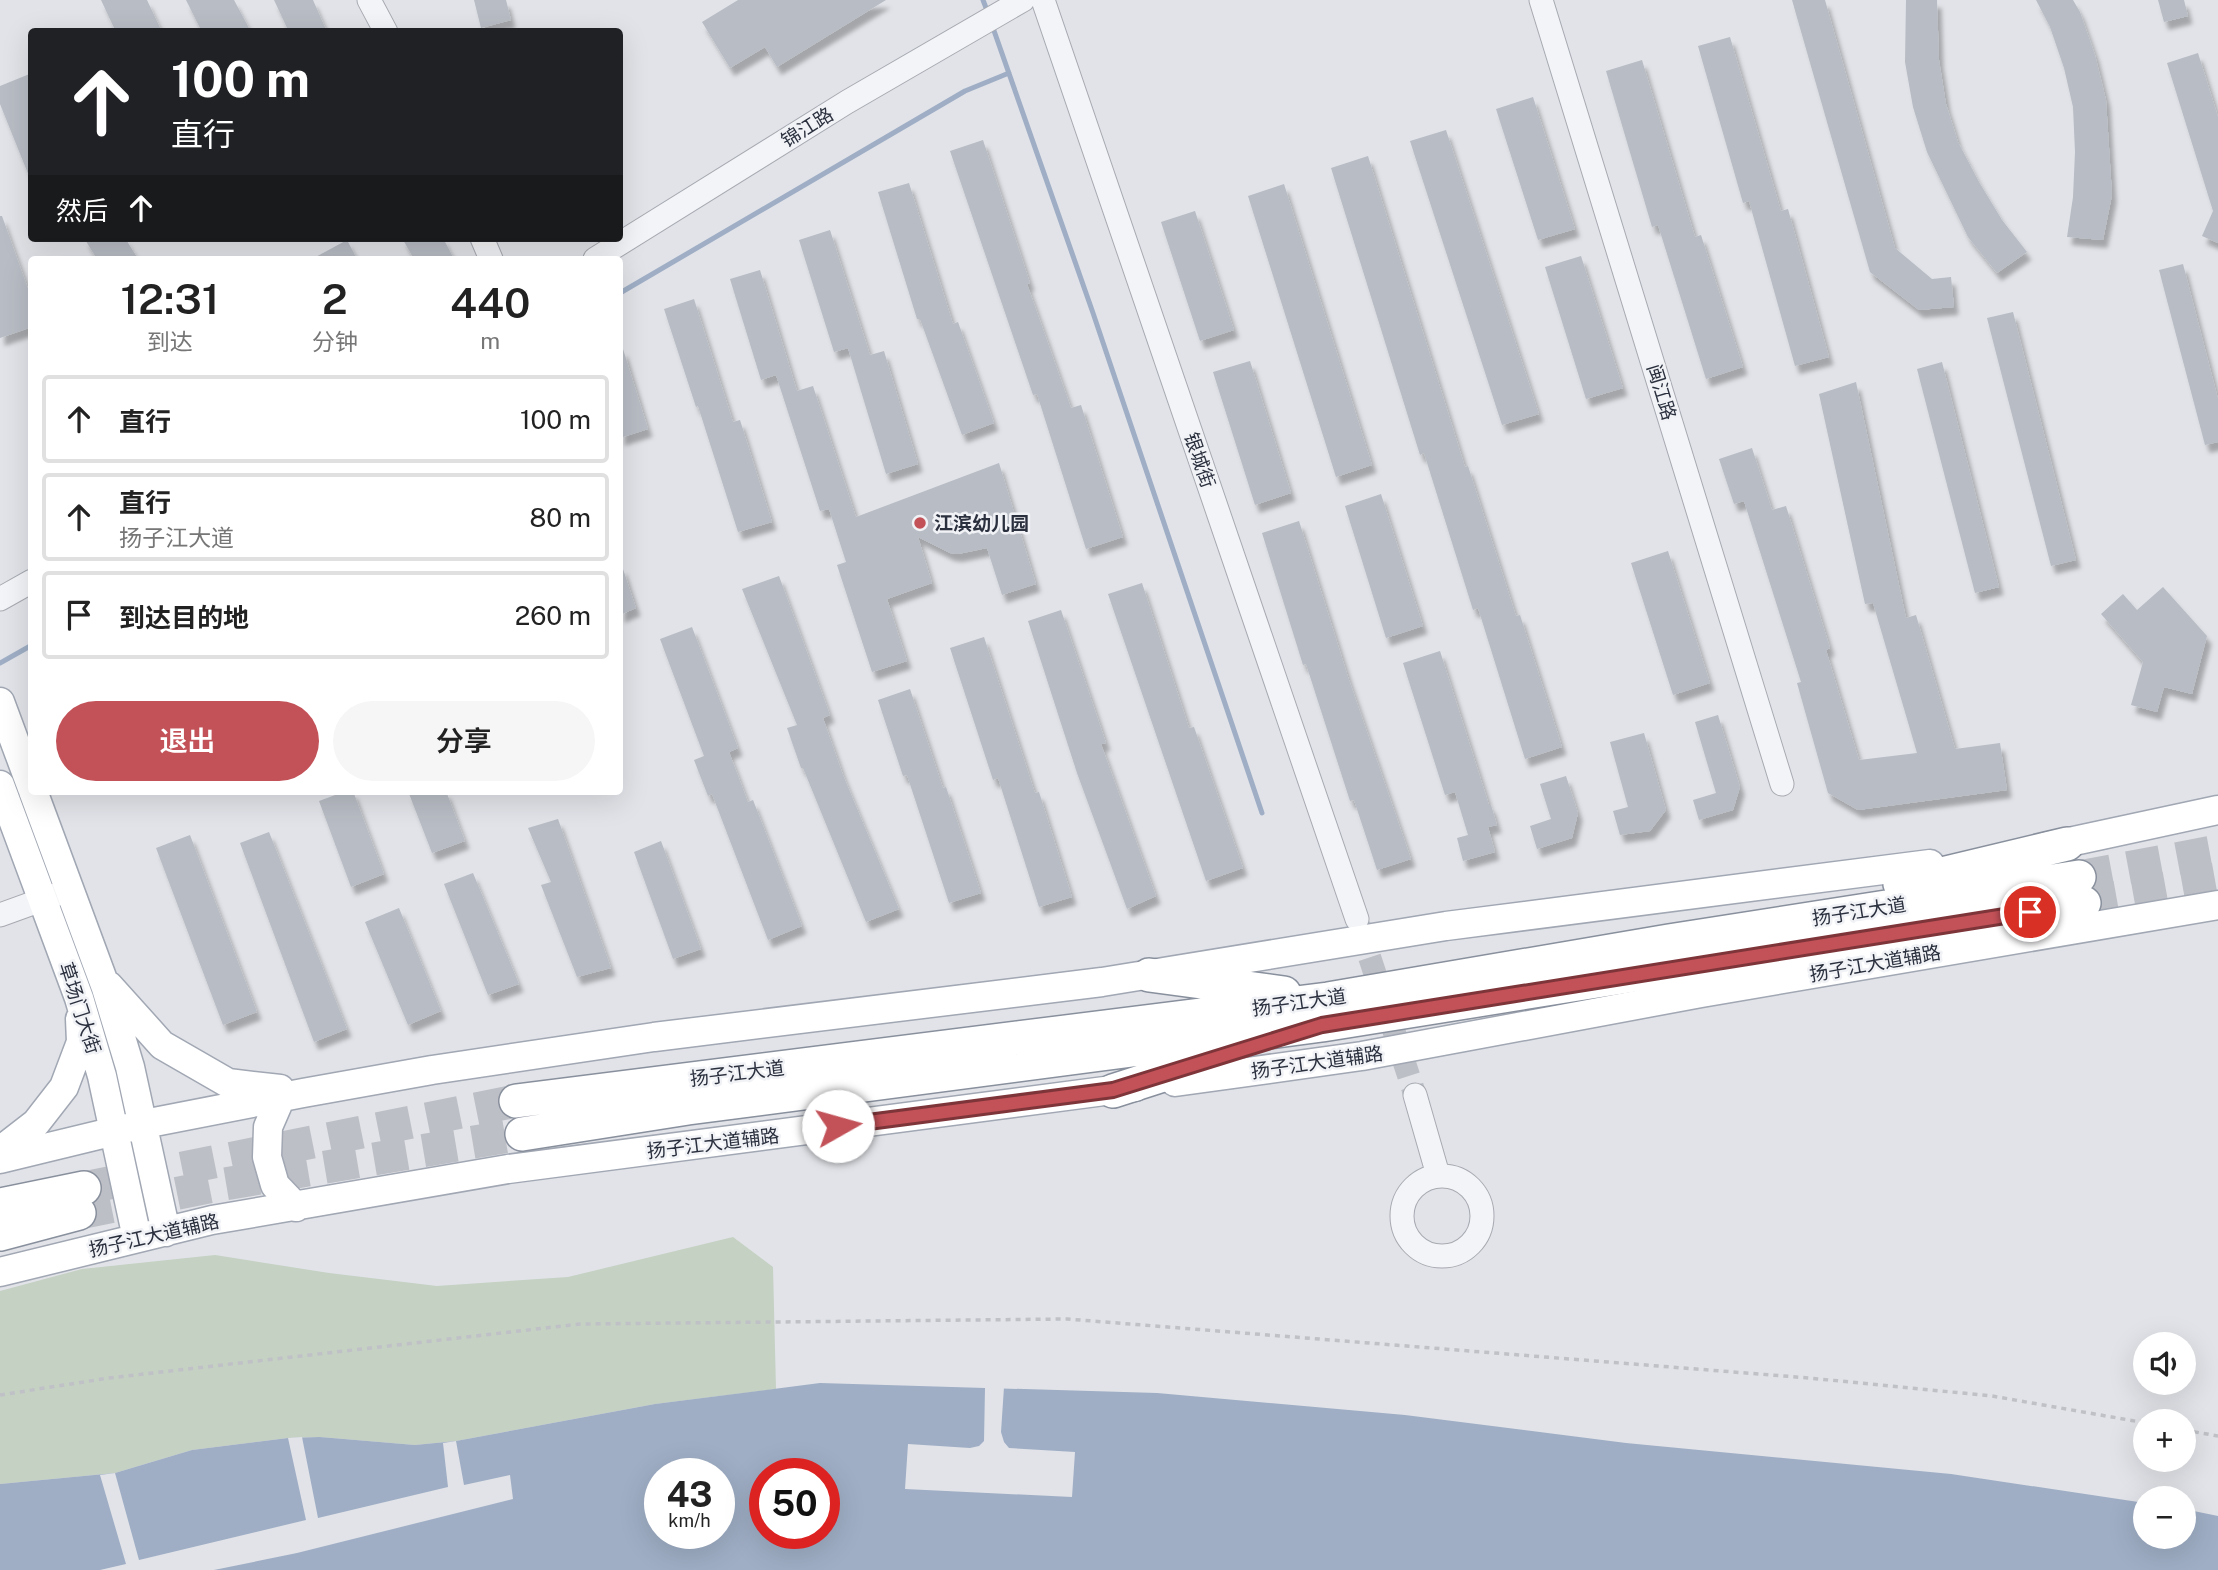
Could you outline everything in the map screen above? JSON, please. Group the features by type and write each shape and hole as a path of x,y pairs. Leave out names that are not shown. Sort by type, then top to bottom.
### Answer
{"highway":[{"path":"1669,941 1776,912 2067,844"},
{"name":"扬子江大道","path":"516,1101 1325,1012 1669,941 2081,890 1325,1012 522,1133"},
{"path":"1149,975 1325,1012"},
{"path":"1113,1090 1325,1012"},
{"path":"0,1205 82,1200 0,1234"}],"main road":[{"name":"草场门大街","path":"0,702 28,778"},
{"name":"草场门大街","path":"0,785 79,998 115,1131 138,1238"},
{"name":"草场门大街","path":"34,795 102,978 130,1067 166,1232"},
{"path":"0,1159 144,1124 432,1070 654,1037 1149,975 1446,926 2067,844 2218,810"},
{"name":"扬子江大道辅路","path":"0,1272 212,1220 508,1169 1362,1056 1701,993 2218,905"},
{"path":"102,978 162,1045 228,1083 292,1095"},
{"path":"0,1151 36,1123 64,1087 80,1042 79,998"},
{"path":"292,1095 268,1127 267,1157 275,1185 296,1207"}],"street":[{"path":"369,0 384,28"},
{"name":"锦江路","path":"623,242 847,102 1024,0"},
{"name":"银城街","path":"1043,0 1357,919"},
{"name":"闽江路","path":"1541,0 1782,784"},
{"name":"锦江路","path":"600,256 622,242"},
{"path":"0,599 28,583"},
{"path":"0,915 69,890"},
{"path":"1415,1096 1438,1175"}],"path":[{"path":"0,1395 108,1378 580,1324 1067,1319 1809,1378 1992,1396 2133,1421"},
{"path":"2196,1432 2218,1436"}],"green space":[{"path":"733,1237 773,1267 776,1389 655,1404 456,1441 415,1445 320,1437 288,1438 192,1450 115,1473 0,1484 0,1291 82,1269 215,1255 437,1286 568,1277"}],"water":[{"path":"820,1383 1157,1393 1405,1415 1626,1443 1951,1474 2133,1501 2133,1549 2196,1549 2196,1511 2218,1516 2218,1570 0,1570 0,1484 115,1473 192,1450 288,1438 320,1437 415,1445 456,1441 655,1404"}],"pier":[{"path":"1004,1387 1001,1432 1004,1442 1009,1448 1075,1452 1072,1497 905,1489 908,1444 970,1448 979,1446 984,1441 985,1388"},
{"path":"302,1437 318,1518 448,1487 443,1443 456,1441 464,1485 510,1475 513,1499 297,1553 214,1570 100,1570 126,1564 100,1475 115,1473 139,1560 306,1520 288,1438"}],"building":[{"path":"101,0 147,0 160,28 114,28"},
{"path":"186,0 234,0 249,28 200,28"},
{"path":"274,0 313,0 325,28 287,28"},
{"path":"474,0 506,0 511,20 481,28"},
{"path":"738,0 886,0 777,67 765,47 730,68 702,22"},
{"path":"1792,0 1825,0 1895,248 1932,279 1951,277 1954,307 1919,310 1870,272"},
{"path":"1906,0 1937,0 1939,60 1946,104 1958,142 2002,220 2027,252 1997,273 1968,237 1927,152 1913,107 1905,62"},
{"path":"2036,0 2073,0 2095,55 2106,100 2112,195 2103,240 2067,237 2073,197 2073,107 2064,68 2050,27"},
{"path":"2158,0 2184,0 2188,16 2164,22"},
{"path":"1730,37 1781,211 1788,209 1829,357 1795,366 1749,201 1743,203 1698,46"},
{"path":"2198,53 2218,117 2218,243 2202,236 2213,211 2167,63"},
{"path":"1642,60 1695,237 1701,235 1743,367 1706,379 1658,225 1652,227 1606,71"},
{"path":"28,75 28,174 0,104 0,86"},
{"path":"1533,97 1575,229 1538,240 1496,109"},
{"path":"1446,130 1539,414 1502,425 1410,141"},
{"path":"983,140 1030,283 1027,284 1071,408 1081,405 1123,537 1086,549 1037,394 1033,395 950,151"},
{"path":"1368,156 1465,467 1468,466 1516,616 1520,615 1562,747 1525,759 1478,608 1473,610 1424,453 1420,455 1331,168"},
{"path":"909,183 953,324 958,322 994,423 962,435 920,319 917,319 878,192"},
{"path":"1284,184 1372,465 1336,477 1248,196"},
{"path":"1195,211 1234,330 1200,341 1161,222"},
{"path":"2,216 28,289 28,328 0,338"},
{"path":"830,230 870,355 884,351 918,464 886,474 848,348 834,352 799,240"},
{"path":"86,242 127,242 136,256 95,256"},
{"path":"348,242 355,256 318,256"},
{"path":"404,242 445,242 452,256 412,256"},
{"path":"1581,256 1623,388 1586,399 1545,267"},
{"path":"2183,264 2218,399 2218,442 2205,445 2159,270"},
{"path":"760,270 797,391 813,386 856,517 999,463 1036,584 1002,595 987,548 950,553 918,537 932,583 887,599 907,661 872,672 837,565 846,562 829,509 820,511 776,375 761,380 730,279"},
{"path":"694,299 733,422 740,420 772,522 738,532 664,309"},
{"path":"2013,312 2076,560 2051,566 1987,318"},
{"path":"623,349 648,429 623,437"},
{"path":"1250,361 1291,493 1255,505 1213,372"},
{"path":"1942,362 1999,587 1975,593 1917,369"},
{"path":"1856,382 1906,618 1916,615 1955,749 2000,743 2007,790 1858,810 1828,793 1797,683 1801,682 1744,501 1734,504 1719,459 1752,448 1772,510 1786,506 1830,648 1826,650 1859,760 1917,753 1873,603 1865,604 1819,394"},
{"path":"1381,494 1423,626 1386,638 1345,506"},
{"path":"1299,521 1348,677 1411,859 1377,870 1354,800 1350,801 1306,664 1303,665 1262,533"},
{"path":"1668,551 1710,683 1673,695 1631,563"},
{"path":"623,569 636,608 623,614"},
{"path":"779,576 830,715 823,718 843,775 899,909 866,922 801,768 787,728 797,725 742,589"},
{"path":"1142,583 1189,728 1194,727 1243,868 1206,881 1108,594"},
{"path":"2163,587 2207,636 2192,694 2164,687 2157,712 2131,705 2143,662 2101,614 2123,594 2137,610"},
{"path":"1061,610 1106,743 1101,744 1156,896 1127,909 1077,773 1028,621"},
{"path":"692,627 738,748 729,752 748,802 753,800 802,926 768,940 712,794 708,796 694,760 704,756 660,639"},
{"path":"984,637 1035,793 1039,792 1072,897 1039,907 998,778 993,780 950,648"},
{"path":"1440,651 1497,825 1488,827 1495,852 1463,861 1457,838 1468,835 1455,792 1445,795 1403,663"},
{"path":"910,689 981,893 949,903 907,775 903,776 878,700"},
{"path":"1718,715 1740,787 1733,810 1699,820 1693,800 1716,793 1695,722"},
{"path":"1644,733 1666,810 1650,831 1620,835 1613,811 1628,807 1610,742"},
{"path":"1566,776 1578,813 1572,838 1537,849 1530,826 1551,819 1540,784"},
{"path":"335,795 354,795 384,874 351,887 319,801"},
{"path":"410,795 448,795 465,841 432,853"},
{"path":"558,819 611,968 577,977 541,885 551,882 528,828"},
{"path":"269,832 347,1029 314,1042 240,843"},
{"path":"190,835 257,1012 223,1025 156,848"},
{"path":"661,841 701,949 673,959 634,852"},
{"path":"473,873 519,984 488,995 444,884"},
{"path":"399,908 441,1011 408,1025 365,922"}],"waterway":[{"path":"983,0 988,13"},
{"path":"992,25 1093,313 1262,813"},
{"path":"623,291 965,91 1009,73"},
{"path":"0,663 28,647"}],"tunnel":[{"path":"2079,877 2218,851"},
{"path":"2084,903 2218,879"},
{"path":"1359,925 1415,1095"},
{"path":"84,1188 516,1101"},
{"path":"79,1213 219,1185 522,1134"}],"place":[{"name":"江滨幼儿园","path":"920,523"}],"route":[{"path":"838,1126 1113,1090 1322,1025 2030,912"}]}
